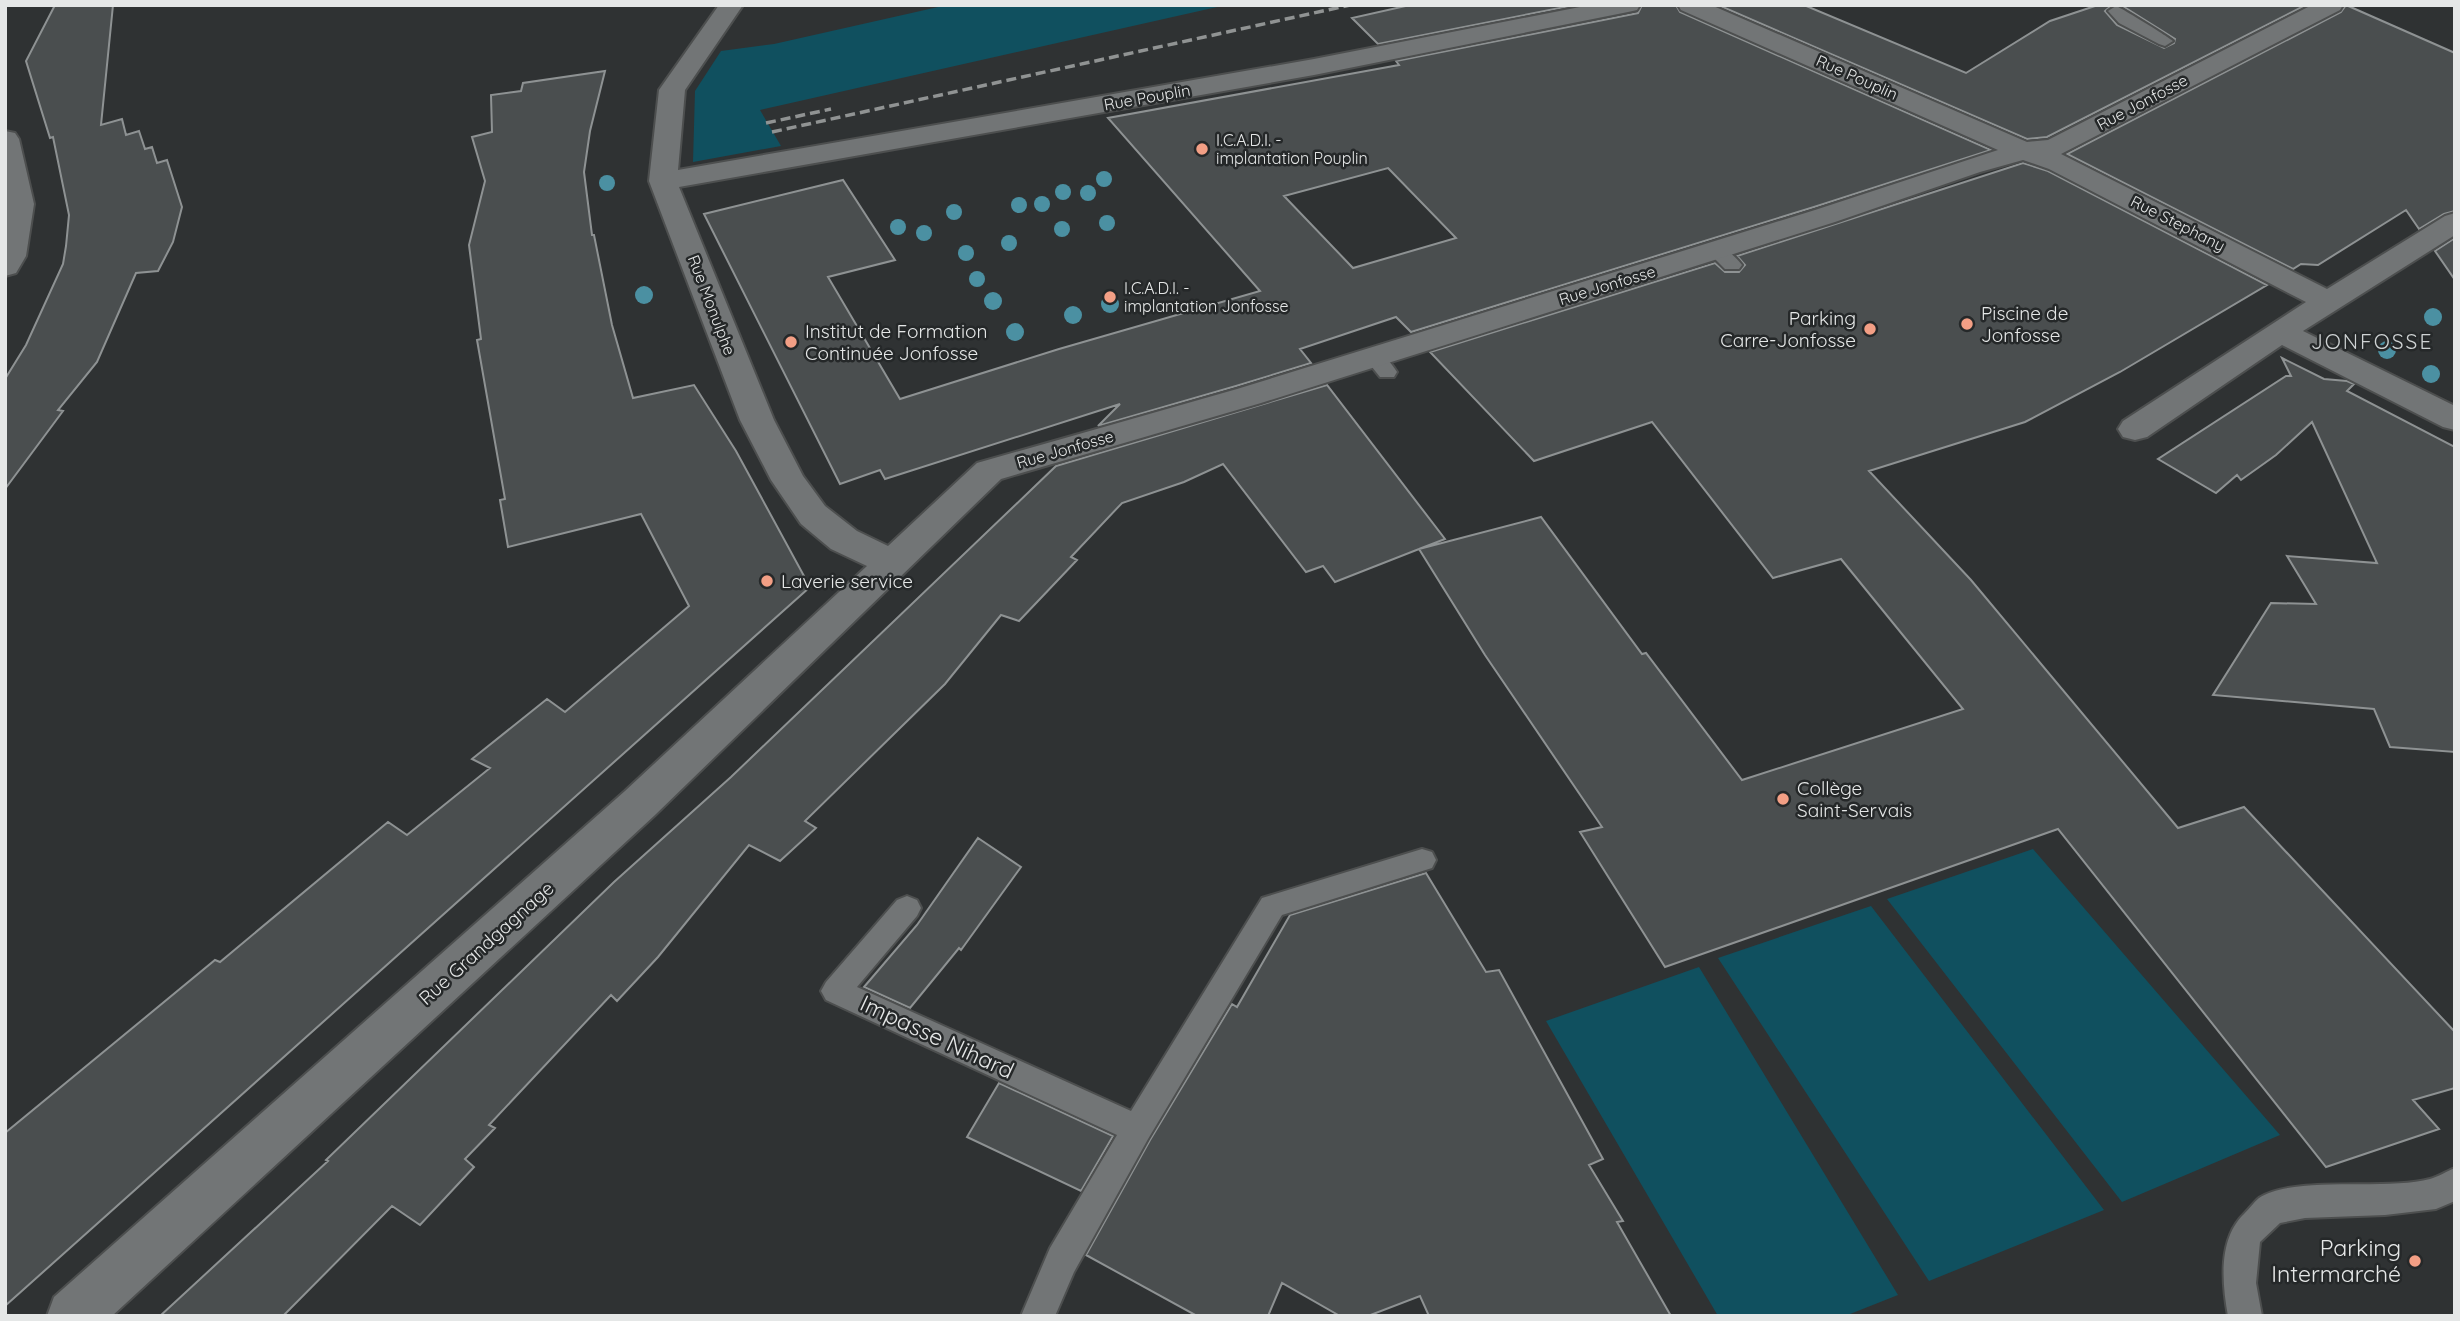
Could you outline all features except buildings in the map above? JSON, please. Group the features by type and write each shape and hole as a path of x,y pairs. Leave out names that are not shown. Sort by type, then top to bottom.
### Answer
{"street":[{"name":"Rue Monulphe","path":"732,5 672,90 663,181 757,420 788,480 813,515 844,540 893,563"},
{"name":"Rue Pouplin","path":"663,181 1314,67 1628,5"},
{"name":"Rue Pouplin","path":"1690,5 2024,151"},
{"name":"Rue Jonfosse","path":"893,563 989,471 1380,365 1724,258 1970,166 2024,151 2054,148 2206,61 2331,5"},
{"path":"5,139 20,204 11,256 5,267"},
{"name":"Rue Stephany","path":"2024,151 2059,163 2329,302"},
{"path":"2135,429 2280,332 2455,222"},
{"path":"2280,332 2455,419"},
{"name":"Rue Grandgagnage","path":"73,1316 640,803 893,563"}],"lane":[{"path":"2116,11 2124,20 2165,41"},
{"path":"1038,1316 1062,1259 1136,1129 1272,906 1422,860"},
{"name":"Impasse Nihard","path":"907,908 836,991 1136,1129"},
{"path":"2245,1316 2239,1283 2245,1235 2271,1209 2305,1202 2385,1200 2436,1194 2455,1183"}],"shaded area":[{"path":"947,5 1226,5 760,110 781,146 693,162 695,91 721,51 774,44"},
{"path":"2033,849 2280,1135 2122,1202 1887,899"},
{"path":"1871,906 2104,1210 1929,1281 1718,958"},
{"path":"1699,967 1898,1295 1845,1316 1718,1316 1546,1021"}],"railway":[{"path":"772,132 1350,5"},
{"path":"766,123 831,109"}],"place":[{"name":"I.C.A.D.I. - implantation Pouplin","path":"1202,149"},
{"name":"I.C.A.D.I. - implantation Jonfosse","path":"1110,297"},
{"name":"Piscine de Jonfosse","path":"1967,324"},
{"name":"Parking Carre-Jonfosse","path":"1870,329"},
{"name":"Institut de Formation Continuée Jonfosse","path":"791,342"},
{"name":"Laverie service","path":"767,581"},
{"name":"Collège Saint-Servais","path":"1783,799"},
{"name":"Parking Intermarché","path":"2415,1261"}],"district":[{"name":"JONFOSSE","path":"2372,342"}]}
